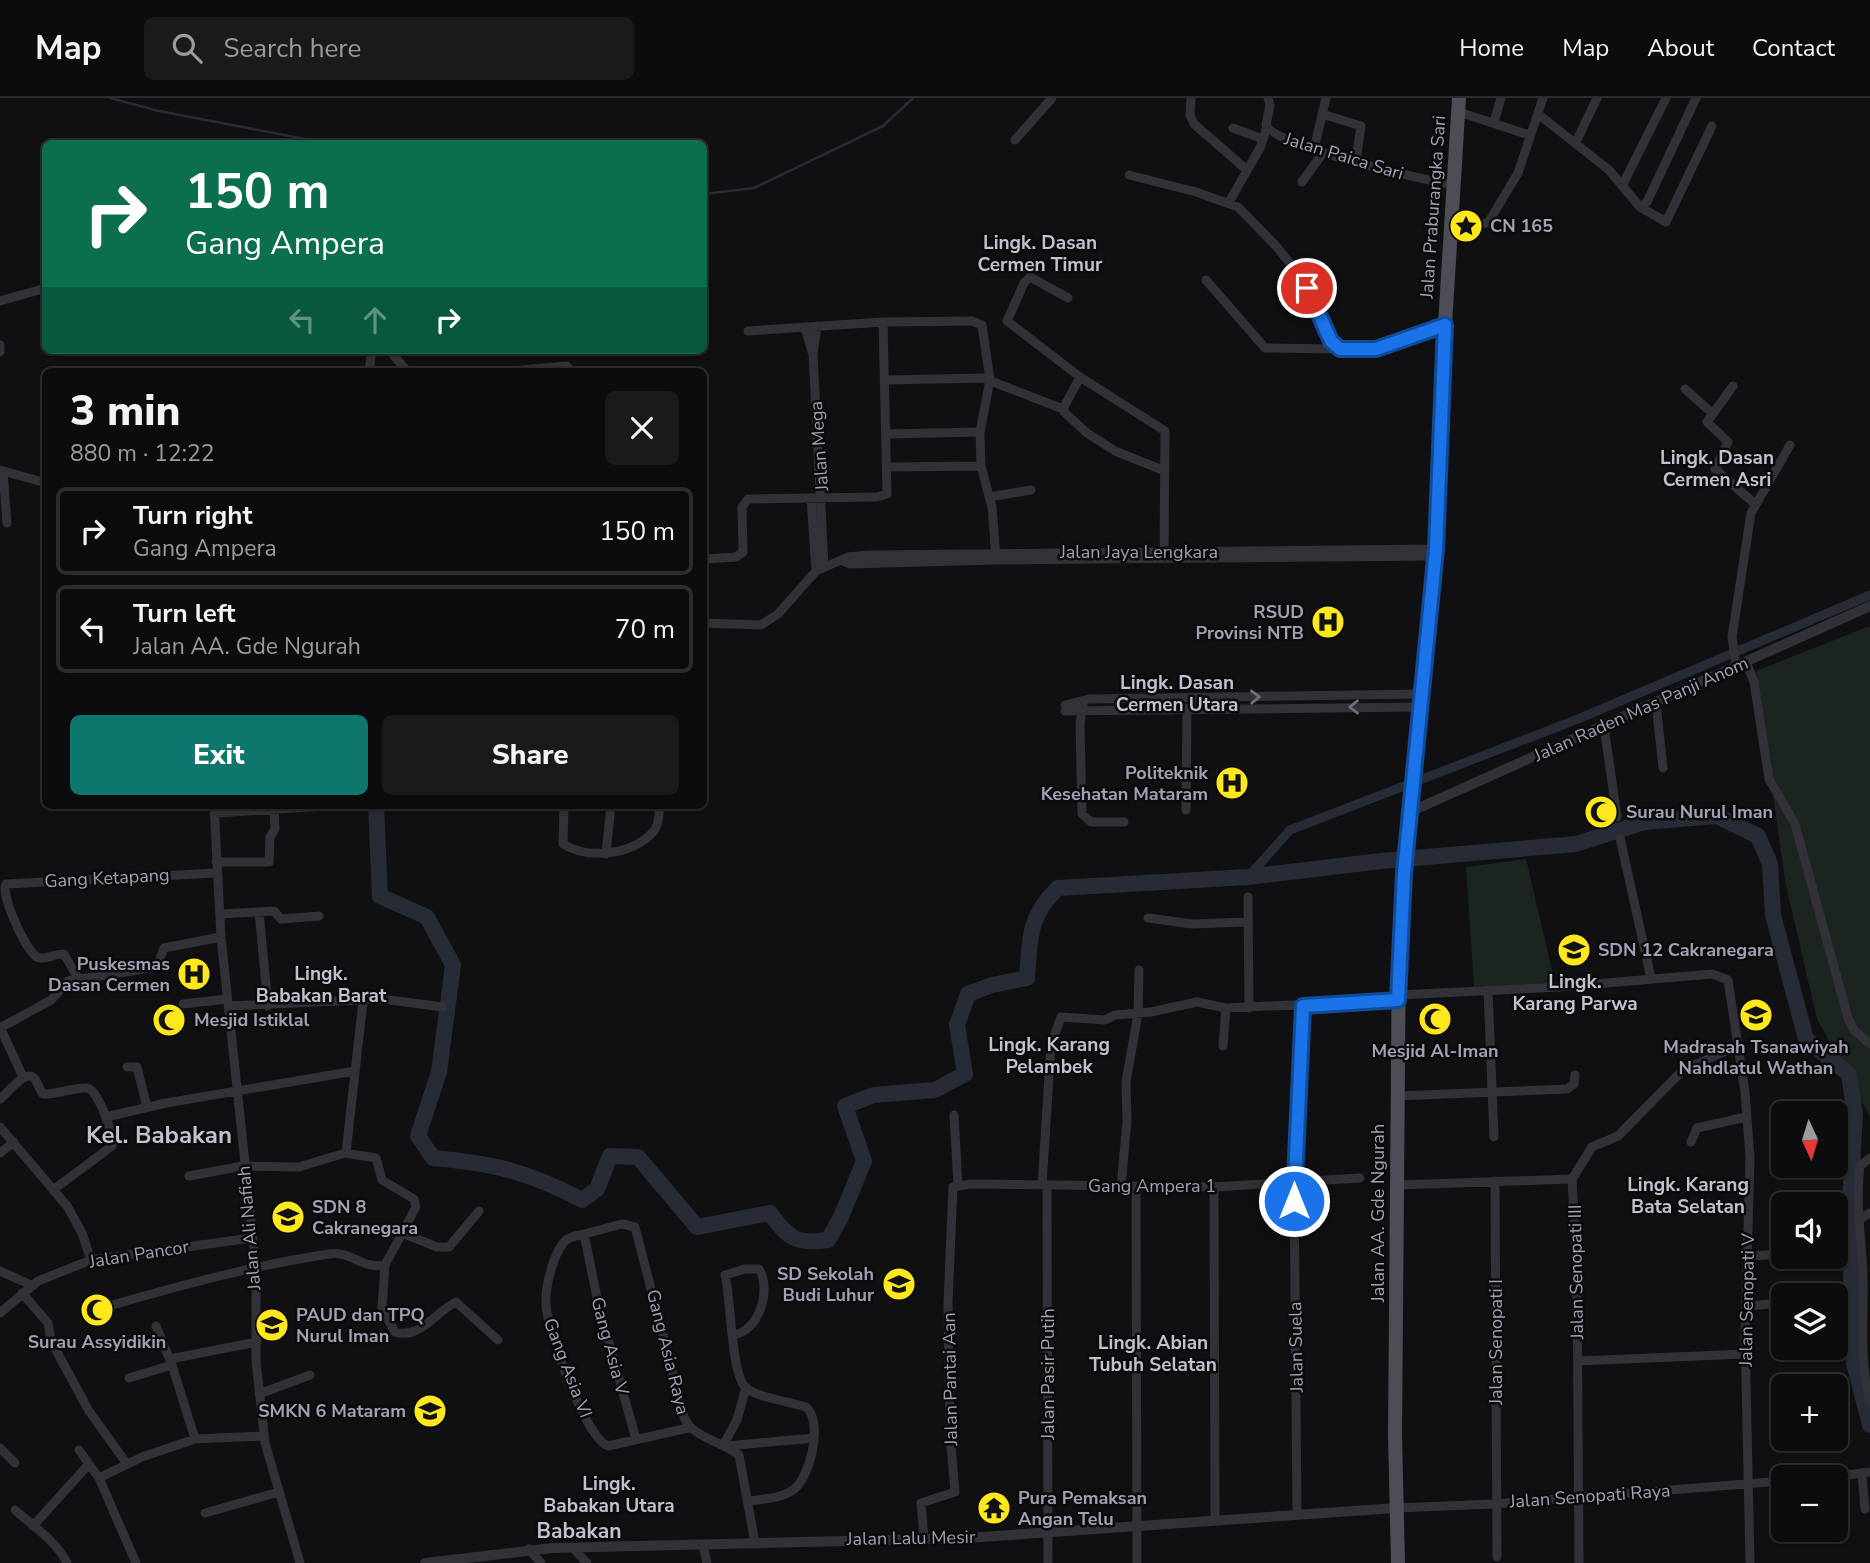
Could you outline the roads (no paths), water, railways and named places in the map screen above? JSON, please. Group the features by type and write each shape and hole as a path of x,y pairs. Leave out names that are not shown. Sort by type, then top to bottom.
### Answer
{"main road":[{"name":"Jalan Praburangka Sari","path":"1405,863 1436,552 1445,325 1459,105"},
{"name":"Jalan AA. Gde Ngurah","path":"1398,1563 1396,1507 1399,1185 1396,1096 1405,863"}],"street":[{"path":"1015,140 1052,98"},
{"path":"1191,98 1190,114 1194,124 1247,170"},
{"name":"Jalan Paica Sari","path":"1268,98 1270,105 1267,127 1275,135 1319,151 1412,177 1454,184"},
{"path":"1302,182 1319,151 1326,98"},
{"path":"1494,122 1501,98"},
{"path":"1452,217 1486,225 1518,173 1543,98"},
{"path":"1576,142 1597,98"},
{"path":"1623,184 1666,98"},
{"path":"1640,207 1647,202 1692,100"},
{"path":"1459,105 1529,135"},
{"path":"1322,114 1361,126 1356,161"},
{"path":"1538,114 1576,142 1623,184 1640,207 1668,222 1712,126"},
{"path":"1229,202 1267,127"},
{"path":"1233,128 1263,139"},
{"path":"1129,175 1229,202 1268,237 1293,266 1314,300 1331,341 1340,349"},
{"path":"1068,298 1030,277 1007,321 1080,377 1165,431 1164,556"},
{"path":"1206,280 1265,348 1376,349 1445,325"},
{"path":"0,301 42,289"},
{"path":"707,558 736,557 743,552 742,507 747,500 884,496 888,492 883,322"},
{"path":"748,331 883,322 978,322 986,332 990,380 980,432 981,466 989,497 995,556"},
{"name":"Jalan Mega","path":"817,326 813,354 822,499 820,569"},
{"path":"805,327 813,354"},
{"path":"0,345 0,352"},
{"path":"393,354 405,368"},
{"path":"545,368 569,368"},
{"path":"1063,410 1080,377"},
{"path":"885,380 990,380 1063,410 1087,433 1115,451 1165,471"},
{"path":"1733,386 1708,423 1728,442 1714,469 1755,504"},
{"path":"1685,388 1713,414"},
{"path":"886,434 980,432"},
{"path":"1790,445 1755,504 1741,571 1736,659 1754,682 1769,779 1796,824 1848,1018 1854,1030 1870,1044"},
{"path":"887,467 981,466"},
{"path":"7,523 1,471 42,482"},
{"path":"989,497 1031,490"},
{"path":"811,498 811,526 820,569"},
{"path":"811,526 822,525"},
{"name":"Jalan Jaya Lengkara","path":"707,623 761,625 778,614 820,569 842,561 850,564 995,556 1436,552"},
{"name":"Jalan Raden Mas Panji Anom","path":"1412,811 1656,703 1736,659 1870,606"},
{"path":"1292,696 1293,708"},
{"path":"1124,822 1091,822 1082,814 1080,724 1083,705 1088,699 1292,696 1422,701"},
{"path":"1171,698 1171,709"},
{"path":"1065,708 1083,705 1171,709 1293,708 1422,701"},
{"path":"1656,703 1663,768"},
{"path":"1186,810 1187,709"},
{"path":"1604,726 1617,817"},
{"name":"Jalan Ali Nafiah","path":"214,809 221,937 243,1166 256,1267 259,1394 267,1456 300,1563"},
{"path":"216,862 269,862 270,837 275,829 274,809"},
{"path":"564,809 561,837 563,844 606,854 616,854 652,833 659,809"},
{"path":"606,854 611,809"},
{"path":"1138,1014 1188,1002 1204,1002 1226,1008 1303,1006 1651,978 1620,838"},
{"name":"Gang Ketapang","path":"78,978 63,954 42,958 35,955 9,909 4,886 9,883 216,873"},
{"path":"1248,897 1248,1008"},
{"path":"220,914 275,911 281,919 319,916"},
{"path":"259,912 268,1006"},
{"path":"1148,918 1192,924 1248,922"},
{"path":"23,1077 0,1028 40,1007 68,981 158,966 160,953 164,948 221,937"},
{"path":"1121,1187 1127,1121 1126,1082 1138,1014 1139,970"},
{"name":"Jalan Senopati V","path":"1651,978 1718,975 1728,980 1732,993 1750,1157 1745,1354 1750,1563"},
{"path":"1488,990 1494,1137"},
{"path":"183,1004 268,1006 382,999 443,1007"},
{"path":"346,1153 363,1000"},
{"name":"Jalan Suela","path":"1297,1513 1294,1181 1303,1006"},
{"path":"1223,1046 1226,1008"},
{"name":"Jalan Pasir Putih","path":"1048,1563 1045,1185 1051,1045 1060,1019 1067,1015 1105,1020 1115,1015 1138,1014"},
{"path":"1572,1179 1592,1147 1618,1136 1683,1070 1738,1046"},
{"path":"127,1066 137,1067 147,1107"},
{"path":"106,1117 147,1107 355,1071"},
{"path":"1396,1096 1567,1089 1574,1084 1576,1075"},
{"path":"1,1097 23,1077 34,1078 43,1094 89,1088 106,1117 113,1137 110,1149 53,1190"},
{"path":"954,1115 958,1185"},
{"path":"1691,1142 1697,1128 1746,1116"},
{"path":"0,1127 74,1217 91,1260"},
{"path":"0,1153 14,1142"},
{"path":"189,1176 243,1166 299,1167 346,1153 376,1158 382,1180 409,1195 415,1201 416,1207 385,1265 382,1308 395,1332 404,1334 419,1328 456,1302 498,1340"},
{"path":"1870,1158 1860,1166 1858,1220 1867,1295 1861,1335 1870,1402"},
{"name":"Gang Ampera 1","path":"958,1185 1214,1188 1360,1178"},
{"name":"Jalan Senopati III","path":"1399,1185 1572,1179 1577,1276 1579,1563"},
{"name":"Jalan Senopati I","path":"1495,1181 1497,1558"},
{"name":"Jalan Pantai Aan","path":"924,1539 921,1503 955,1492 950,1434 948,1303 951,1195 954,1187 958,1185"},
{"path":"1136,1187 1137,1563"},
{"path":"1214,1188 1216,1519"},
{"path":"402,1233 437,1247 449,1247 479,1211"},
{"path":"1858,1220 1870,1213"},
{"name":"Gang Asia Raya","path":"584,1234 622,1224 635,1227 688,1428 725,1445"},
{"name":"Gang Asia V","path":"584,1234 586,1252 636,1439"},
{"name":"Gang Asia VI","path":"584,1234 567,1239 558,1252 547,1292 546,1310 579,1403 596,1436 608,1446 636,1439"},
{"name":"Jalan Pancor","path":"0,1313 31,1285 91,1260 252,1238"},
{"path":"109,1306 256,1267 335,1253 370,1266 385,1265"},
{"path":"1749,1256 1771,1255"},
{"path":"725,1445 737,1420 746,1387 740,1375 733,1335 725,1275 745,1269 759,1269 763,1279 762,1301 749,1329 733,1335"},
{"path":"0,1271 31,1285"},
{"path":"22,1293 48,1323 51,1341 89,1411 127,1464"},
{"path":"1746,1306 1771,1304"},
{"path":"156,1326 171,1362 195,1439"},
{"path":"129,1378 171,1362 257,1342"},
{"path":"1578,1360 1745,1354"},
{"path":"259,1394 310,1375"},
{"path":"746,1387 797,1404 812,1414 814,1438 813,1454 799,1485 789,1493 750,1501"},
{"path":"636,1439 688,1428"},
{"path":"99,1478 127,1464 195,1439 264,1436"},
{"path":"725,1445 814,1438"},
{"path":"725,1445 741,1460 755,1542"},
{"path":"0,1448 15,1463"},
{"path":"79,1450 99,1478 136,1563"},
{"path":"33,1526 89,1464"},
{"path":"1848,1475 1867,1473 1865,1509"},
{"name":"Jalan Senopati Raya","path":"1396,1507 1495,1503 1771,1482"},
{"path":"205,1513 279,1492"},
{"name":"Jalan Lalu Mesir","path":"425,1563 500,1558 529,1549 924,1539 1396,1507"},
{"path":"15,1510 59,1548 67,1563"},
{"path":"703,1546 707,1563"},
{"path":"572,1547 587,1563"},
{"path":"529,1549 541,1563"}],"waterway":[{"path":"110,98 159,111 310,140"},
{"path":"707,194 754,188 883,126 913,98"},
{"path":"1248,877 1290,830 1578,719 1870,595"},
{"path":"376,809 380,896 427,917 453,965 439,1072 418,1136 433,1158 510,1170 545,1182 582,1200 597,1189 610,1156 638,1157 697,1227 770,1213 788,1234 808,1241 828,1240 841,1217 864,1161 845,1106 874,1095 935,1090 965,1074 957,1025 968,994 992,985 1027,978 1032,929 1041,908 1058,888 1248,877 1381,861 1576,844 1645,822 1717,816 1758,836 1770,864 1773,915 1806,1039 1849,1074 1855,1114 1849,1218 1854,1363 1870,1425"}],"place":[{"name":"CN 165","path":"1466,226"},
{"name":"RSUD Provinsi NTB","path":"1328,622"},
{"name":"Politeknik Kesehatan Mataram","path":"1232,783"},
{"name":"Surau Nurul Iman","path":"1601,812"},
{"name":"SDN 12 Cakranegara","path":"1574,950"},
{"name":"Puskesmas Dasan Cermen","path":"194,974"},
{"name":"Madrasah Tsanawiyah Nahdlatul Wathan","path":"1756,1015"},
{"name":"Mesjid Al-Iman","path":"1435,1019"},
{"name":"Mesjid Istiklal","path":"169,1020"},
{"name":"SDN 8 Cakranegara","path":"288,1217"},
{"name":"SD Sekolah Budi Luhur","path":"899,1284"},
{"name":"Surau Assyidikin","path":"97,1310"},
{"name":"PAUD dan TPQ Nurul Iman","path":"272,1325"},
{"name":"SMKN 6 Mataram","path":"430,1411"},
{"name":"Pura Pemaksan Angan Telu","path":"994,1508"}],"district":[{"name":"Lingk. Dasan Cermen Timur","path":"1040,253"},
{"name":"Lingk. Dasan Cermen Asri","path":"1717,468"},
{"name":"Lingk. Dasan Cermen Utara","path":"1177,693"},
{"name":"Lingk. Babakan Barat","path":"321,984"},
{"name":"Lingk. Karang Parwa","path":"1575,992"},
{"name":"Lingk. Karang Pelambek","path":"1049,1055"},
{"name":"Kel. Babakan","path":"159,1135"},
{"name":"Lingk. Karang Bata Selatan","path":"1688,1195"},
{"name":"Lingk. Abian Tubuh Selatan","path":"1153,1353"},
{"name":"Lingk. Babakan Utara","path":"609,1494"},
{"name":"Babakan","path":"579,1531"}]}
